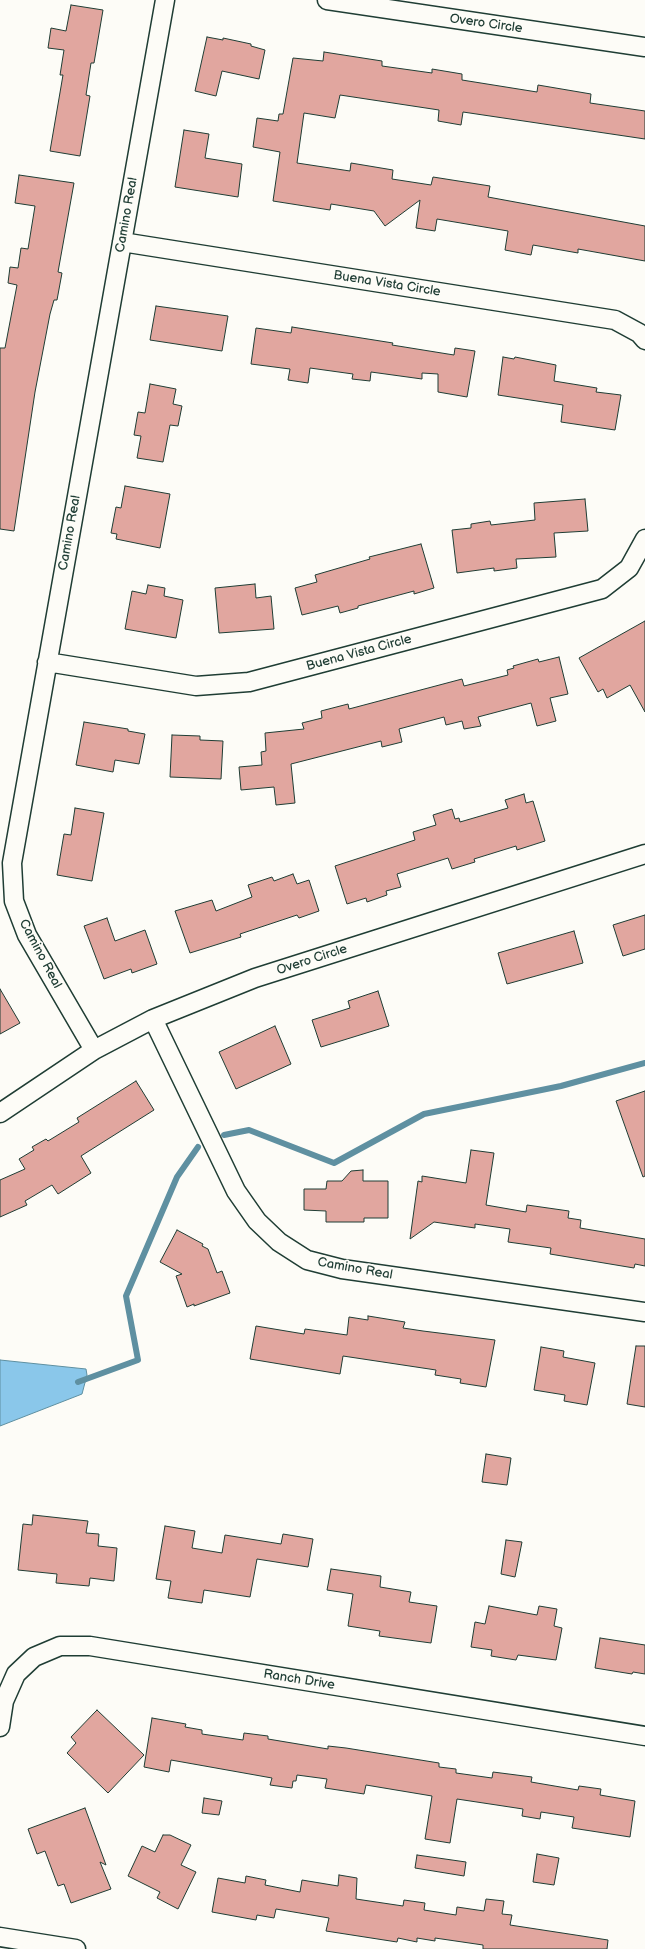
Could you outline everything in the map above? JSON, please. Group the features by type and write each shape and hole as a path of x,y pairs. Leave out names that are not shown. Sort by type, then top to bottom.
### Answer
{"street":[{"name":"Camino Real","path":"94,1050 27,934 14,901 12,863 165,0"},
{"name":"Overo Circle","path":"327,0 645,47"},
{"name":"Buena Vista Circle","path":"122,242 615,320 639,333 645,340"},
{"name":"Buena Vista Circle","path":"47,662 196,686 249,682 602,589 629,568 645,539"},
{"name":"Overo Circle","path":"0,1112 94,1050 153,1019 256,978 645,854"},
{"name":"Camino Real","path":"153,1019 236,1191 257,1221 279,1242 307,1260 342,1269 645,1312"},
{"name":"Ranch Drive","path":"0,1727 4,1700 16,1674 34,1657 60,1646 90,1646 645,1736"},
{"path":"0,1937 76,1949"}],"water":[{"path":"0,1360 86,1369 87,1375 82,1394 0,1426"}],"building":[{"path":"71,5 103,10 94,63 91,63 86,95 90,96 80,156 50,151 63,75 60,75 64,50 48,48 51,28 66,31"},
{"path":"207,37 223,40 223,38 251,44 251,46 265,50 259,79 222,71 216,96 195,91"},
{"path":"324,52 382,61 382,66 432,73 432,69 462,74 462,80 537,92 538,85 591,94 590,103 645,111 645,139 463,112 461,125 438,121 439,110 340,95 335,118 304,113 297,163 350,171 351,163 393,170 392,179 431,185 433,177 490,186 488,197 645,226 645,261 578,249 578,253 533,245 531,255 505,250 508,231 437,219 435,231 416,228 420,200 385,226 374,211 331,204 330,210 273,201 280,152 253,147 257,118 278,121 279,114 283,114 293,58 323,61"},
{"path":"184,130 209,134 205,158 242,164 238,197 175,187"},
{"path":"19,175 74,183 58,272 62,273 57,300 54,300 50,314 35,392 14,531 0,529 0,348 5,348 17,285 8,283 10,267 18,268 21,248 28,249 35,206 15,203"},
{"path":"156,306 228,316 222,351 150,340"},
{"path":"292,327 393,343 392,345 454,355 455,348 475,351 467,397 438,392 438,374 422,373 422,379 371,372 370,381 352,379 353,374 310,368 308,383 288,380 290,369 251,364 256,328 291,333"},
{"path":"503,357 514,359 515,357 556,365 554,381 597,388 596,392 621,395 615,430 561,422 563,405 498,395"},
{"path":"150,384 176,389 173,404 182,406 178,426 170,425 163,462 137,458 141,436 134,435 138,412 145,413"},
{"path":"125,486 170,494 160,548 116,539 117,534 111,533 116,507 121,508"},
{"path":"585,499 588,531 554,533 556,557 516,559 517,568 494,571 494,568 457,573 452,530 471,528 471,524 490,521 491,525 535,520 534,503"},
{"path":"421,544 434,588 414,594 414,591 358,606 358,608 340,613 338,606 302,615 295,588 317,582 315,575 370,559 369,557"},
{"path":"255,584 256,598 271,596 274,629 219,633 215,588"},
{"path":"148,585 165,588 164,596 183,600 176,638 125,629 132,591 146,594"},
{"path":"645,621 645,712 630,685 607,698 603,689 598,692 579,658"},
{"path":"559,657 568,694 550,698 556,721 537,726 531,703 478,717 481,726 464,729 462,721 446,725 444,717 399,729 402,742 382,747 381,741 291,764 295,803 276,805 274,787 241,790 239,767 262,765 261,752 266,751 265,733 304,729 302,723 322,718 321,711 348,704 349,709 462,679 464,686 508,675 507,670 514,668 513,666 538,659 539,662"},
{"path":"84,722 128,729 128,731 145,734 139,764 115,760 113,772 76,765"},
{"path":"172,735 200,736 200,740 223,741 221,779 170,777"},
{"path":"524,794 526,803 533,801 545,841 517,850 516,846 474,859 475,862 452,869 448,858 397,874 401,887 386,891 387,895 367,902 366,898 347,904 335,866 415,840 413,832 436,825 433,815 452,809 455,819 459,818 460,822 508,808 505,800"},
{"path":"75,808 104,813 92,881 57,875 64,834 71,835"},
{"path":"293,874 297,884 309,880 319,911 299,918 297,915 240,934 241,937 190,953 175,911 212,900 216,911 252,897 248,885 272,877 274,881"},
{"path":"645,915 645,949 623,956 613,925"},
{"path":"107,918 115,941 145,930 157,964 132,973 131,969 104,979 84,926"},
{"path":"574,931 583,963 507,984 498,953"},
{"path":"0,989 20,1023 0,1034"},
{"path":"378,991 389,1026 321,1047 312,1020 350,1008 348,1001"},
{"path":"275,1026 291,1064 236,1089 219,1052"},
{"path":"136,1081 154,1110 81,1156 91,1173 58,1194 52,1185 25,1201 27,1205 0,1217 0,1180 25,1169 19,1159 34,1150 32,1147 46,1139 48,1141 79,1122 77,1118"},
{"path":"645,1091 645,1176 643,1177 616,1101"},
{"path":"471,1150 494,1153 486,1205 526,1212 527,1205 569,1211 568,1218 581,1220 580,1228 645,1239 645,1266 635,1264 634,1268 550,1254 551,1248 508,1242 510,1229 475,1224 475,1228 434,1222 410,1239 418,1181 422,1182 422,1176 466,1183"},
{"path":"363,1170 363,1181 388,1181 388,1218 364,1218 364,1222 326,1222 326,1211 304,1210 304,1189 326,1189 327,1181 342,1181 351,1171"},
{"path":"177,1230 203,1244 202,1246 208,1249 217,1273 222,1271 230,1293 194,1306 194,1304 187,1307 176,1276 182,1274 160,1262"},
{"path":"368,1316 405,1322 403,1328 495,1340 486,1387 460,1383 461,1379 435,1375 436,1370 343,1356 340,1374 250,1359 256,1326 304,1334 305,1329 347,1335 349,1317 368,1320"},
{"path":"636,1346 645,1346 645,1407 627,1404"},
{"path":"541,1347 564,1351 563,1357 595,1363 587,1405 564,1401 565,1395 534,1390"},
{"path":"486,1454 511,1458 507,1485 482,1482"},
{"path":"33,1515 88,1521 86,1533 99,1534 98,1546 117,1548 114,1581 90,1578 89,1586 56,1583 57,1574 18,1570 23,1524 32,1525"},
{"path":"165,1526 195,1531 192,1548 222,1553 225,1535 281,1544 283,1534 313,1539 308,1567 257,1559 250,1597 204,1590 202,1603 168,1598 171,1581 156,1579"},
{"path":"506,1540 522,1542 515,1577 501,1574"},
{"path":"331,1569 381,1576 380,1587 411,1592 409,1602 437,1606 431,1643 379,1636 380,1631 348,1626 353,1594 327,1590"},
{"path":"489,1606 537,1615 539,1606 557,1609 554,1626 562,1628 556,1660 518,1655 516,1660 491,1656 492,1650 471,1647 475,1622 485,1624"},
{"path":"600,1638 645,1645 645,1674 633,1672 632,1674 595,1668"},
{"path":"97,1710 144,1755 108,1793 67,1753 76,1743 71,1737"},
{"path":"152,1718 186,1724 185,1727 202,1730 202,1734 243,1740 244,1733 268,1736 268,1739 328,1749 328,1746 346,1748 439,1763 439,1767 456,1769 456,1773 492,1778 493,1772 532,1777 531,1782 578,1790 579,1786 601,1789 600,1795 635,1801 630,1837 572,1828 574,1817 541,1812 540,1819 522,1816 523,1809 457,1799 450,1843 425,1839 432,1796 366,1785 364,1794 325,1788 327,1779 297,1775 296,1781 293,1781 292,1788 270,1785 272,1778 171,1760 169,1772 144,1767"},
{"path":"204,1798 222,1801 219,1815 202,1813"},
{"path":"85,1808 106,1865 100,1862 111,1889 71,1903 64,1884 58,1886 45,1851 37,1854 28,1829"},
{"path":"163,1835 170,1835 191,1845 181,1865 196,1872 178,1909 157,1898 160,1892 128,1876 142,1846 155,1852"},
{"path":"537,1854 559,1858 554,1885 533,1882"},
{"path":"417,1855 466,1862 464,1876 415,1868"},
{"path":"339,1875 357,1878 356,1899 403,1906 404,1900 425,1903 424,1910 456,1915 457,1907 484,1911 486,1899 504,1901 502,1914 512,1915 510,1925 608,1940 607,1949 483,1949 483,1945 435,1938 435,1941 417,1938 417,1942 398,1938 397,1942 326,1931 329,1918 276,1909 274,1918 257,1915 256,1920 212,1912 218,1878 245,1883 246,1876 266,1880 265,1885 300,1892 302,1880 338,1886"}],"waterway":[{"path":"224,1135 249,1130 334,1163 424,1114 561,1086 645,1063"},
{"path":"78,1382 138,1360 126,1296 177,1177 198,1147"}]}
